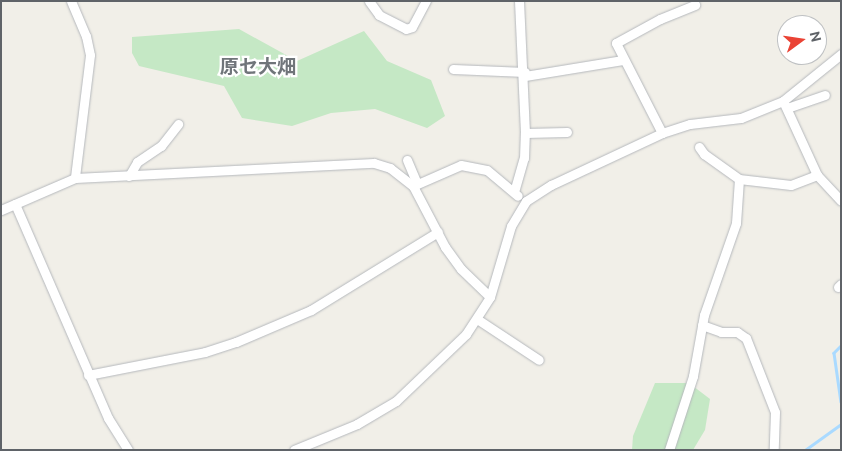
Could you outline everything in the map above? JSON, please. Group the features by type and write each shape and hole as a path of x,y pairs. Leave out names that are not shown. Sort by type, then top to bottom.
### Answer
{"street":[{"path":"70,1 86,36 90,55 75,178"},
{"path":"369,1 379,15 406,29 412,27 426,1"},
{"path":"514,192 524,158 525,133 525,74 519,1"},
{"path":"662,133 616,47 618,42 695,5"},
{"path":"785,105 808,78 841,54"},
{"path":"452,69 525,74 623,60"},
{"path":"294,450 357,424 396,402 432,369 477,319 490,297 511,226 524,203 551,185 662,133 690,124 741,118 825,95"},
{"path":"785,105 816,175 841,201"},
{"path":"129,176 137,162 161,146 178,124"},
{"path":"525,133 567,132"},
{"path":"699,147 710,159 740,179 791,185 816,175"},
{"path":"407,160 415,185 438,232 461,269 490,297"},
{"path":"1,210 75,178 374,163 390,168 415,185"},
{"path":"415,185 460,164 488,170 524,203"},
{"path":"669,450 693,376 702,325 736,223 740,179"},
{"path":"15,204 88,375 108,418 128,450"},
{"path":"88,375 205,352 236,342 311,310 438,232"},
{"path":"477,319 539,360"},
{"path":"702,325 721,332 736,332 746,338 774,412 774,450"}],"green space":[{"path":"239,29 297,61 364,31 387,61 431,80 445,116 427,128 375,109 331,113 292,126 242,118 224,86 139,66 132,53 132,37"},
{"path":"655,383 689,383 710,399 705,430 693,450 632,450 633,436"}],"waterway":[{"path":"841,346 834,353 841,402"},
{"path":"805,450 841,424"}],"district":[{"name":"原セ大畑","path":"258,67"}]}
